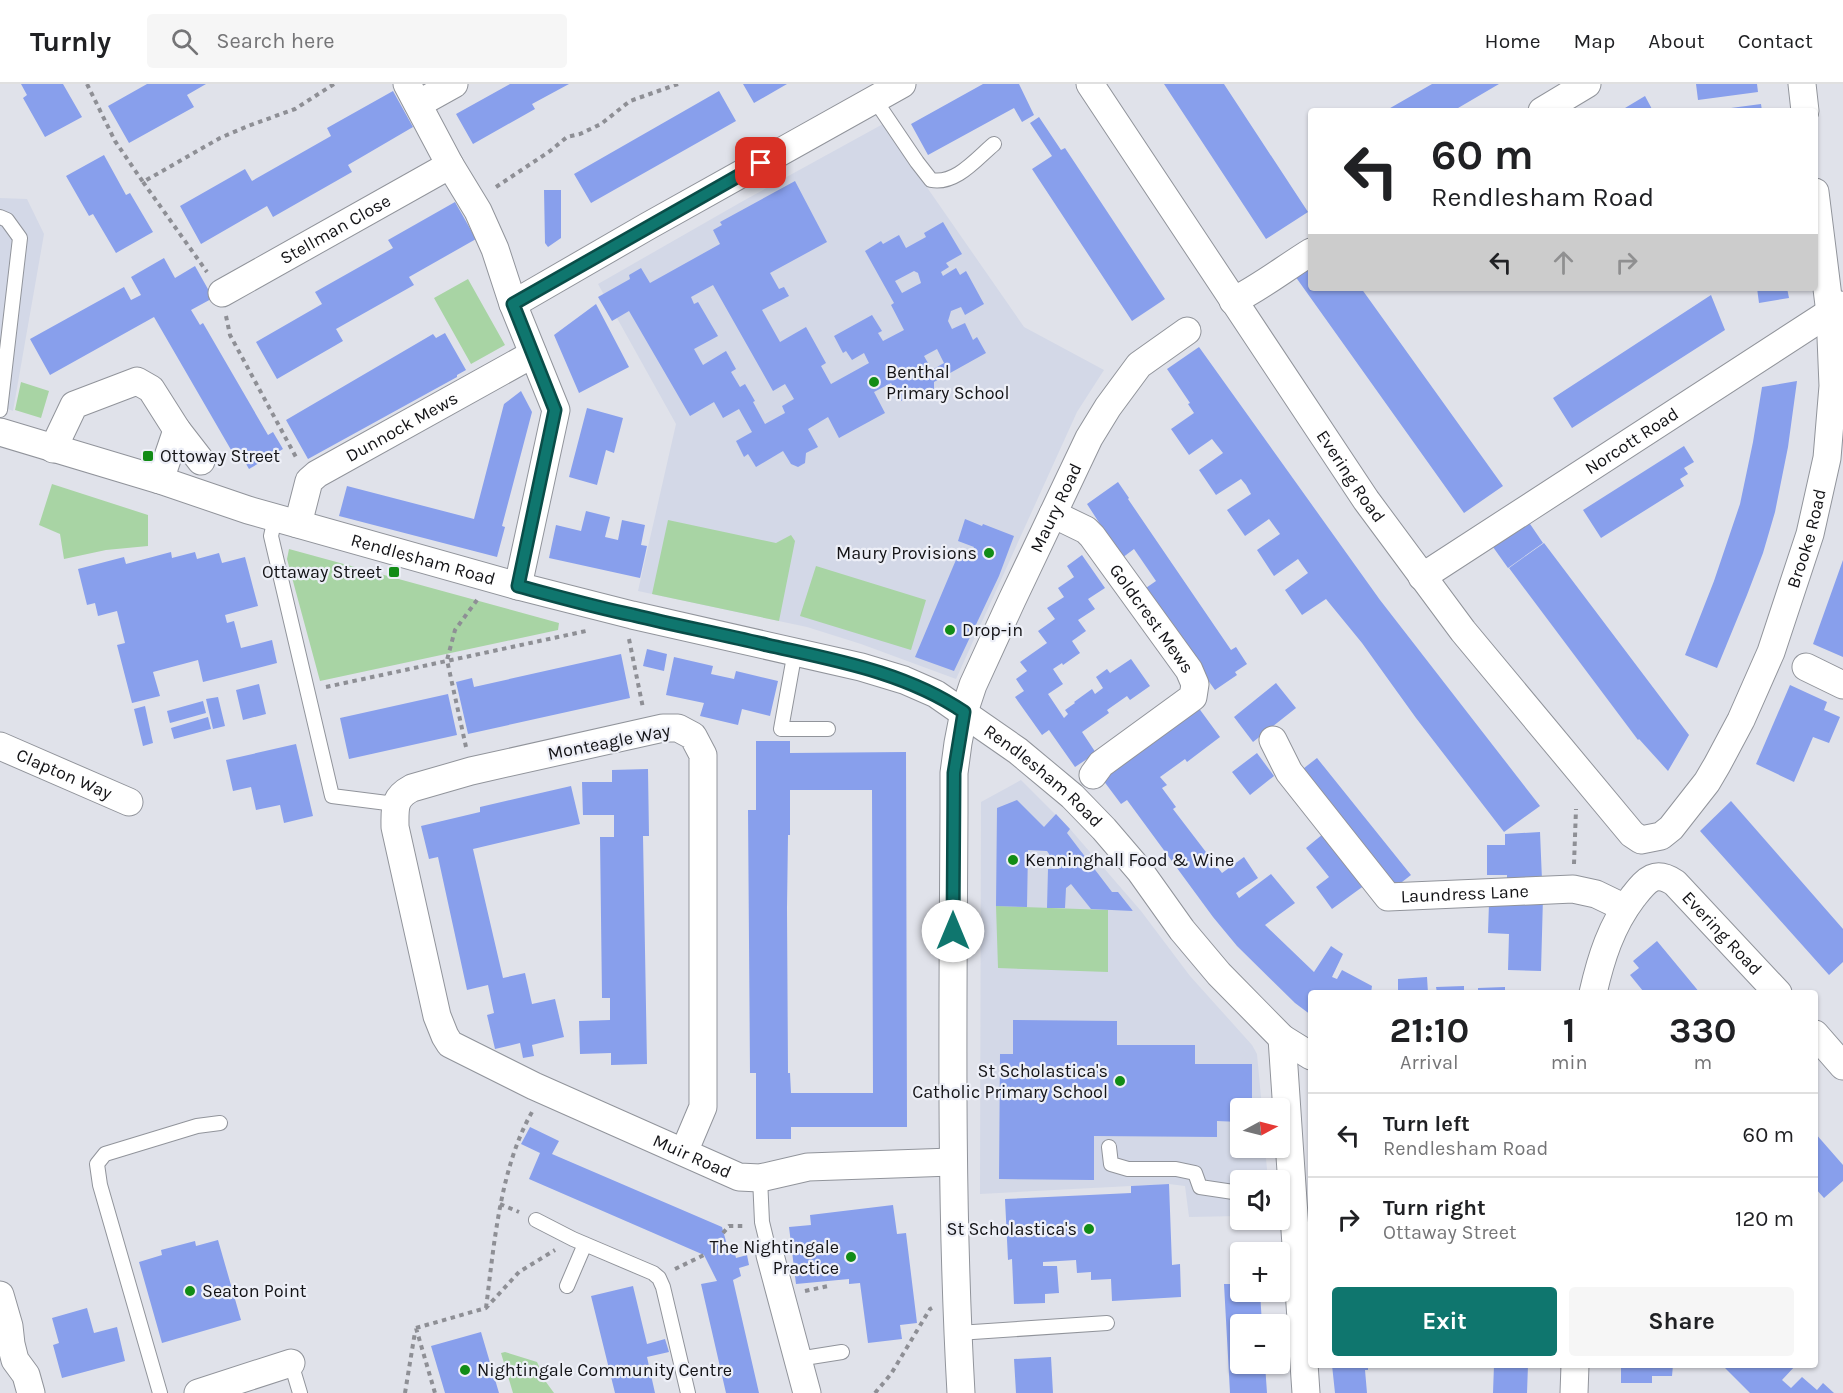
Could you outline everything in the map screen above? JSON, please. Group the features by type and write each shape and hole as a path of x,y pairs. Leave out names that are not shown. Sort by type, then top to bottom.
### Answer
{"street":[{"path":"454,84 413,94 450,165 478,211 495,249 513,304 555,410 518,586"},
{"path":"513,304 902,84"},
{"name":"Evering Road","path":"1090,84 1366,500 1422,578 1463,631 1632,834 1641,840 1647,840"},
{"path":"1547,108 1587,84"},
{"path":"1802,84 1805,108"},
{"name":"Stellman Close","path":"222,293 450,165"},
{"name":"Brooke Road","path":"1647,840 1662,836 1671,828 1707,782 1741,720 1771,652 1810,534 1827,458 1837,309 1818,208"},
{"path":"1233,301 1308,254"},
{"name":"Norcott Road","path":"1422,578 1837,309"},
{"name":"Maury Road","path":"961,1393 952,1162 954,773 964,712 981,668 1089,438 1138,365 1187,332"},
{"name":"Dunnock Mews","path":"309,481 317,474 533,354"},
{"path":"53,449 74,405 137,381 152,389 177,430 201,461"},
{"path":"160,480 177,430"},
{"name":"Rendlesham Road","path":"0,432 286,521 488,578 632,615 861,667 904,680 936,694 1018,751 1072,796 1140,871 1182,930 1219,974 1282,1038 1308,1054"},
{"path":"286,521 309,481"},
{"name":"Goldcrest Mews","path":"1053,514 1086,530 1092,536 1189,670 1194,684 1193,697 1101,764 1093,775"},
{"path":"1806,667 1843,685"},
{"name":"Monteagle Way","path":"395,804 403,793 411,788 471,771 647,731 678,728 693,736 703,754 703,1107 684,1152"},
{"name":"Laundress Lane","path":"1273,740 1289,772 1388,897 1573,889 1596,894 1625,908"},
{"name":"Clapton Way","path":"0,746 129,802"},
{"name":"Muir Road","path":"395,804 395,827 437,1016 450,1044 534,1086 738,1177 760,1178 808,1167 952,1162"},
{"name":"Evering Road","path":"1625,908 1648,880 1663,876 1675,883 1775,990"},
{"path":"1594,990 1609,937 1625,908"},
{"path":"1282,1038 1285,1170"},
{"path":"1818,1038 1843,1066"},
{"path":"1290,1230 1306,1393"},
{"path":"770,1255 807,1393"},
{"path":"0,1295 15,1360 26,1375 31,1393"},
{"path":"198,1393 291,1363"},
{"path":"1574,1393 1575,1368"}],"lane":[{"path":"875,100 932,180 941,182 956,176 994,144"},
{"path":"0,217 7,220 20,238 0,410"},
{"path":"286,521 271,536 332,796 395,804"},
{"path":"795,651 781,729 828,729"},
{"path":"160,1393 100,1185 97,1164 105,1154 197,1126 220,1123"},
{"path":"1109,1148 1112,1164 1128,1169 1176,1169 1195,1173 1200,1187 1230,1192"},
{"path":"760,1178 762,1222 770,1255"},
{"path":"536,1220 579,1242 653,1273 659,1278 688,1393"},
{"path":"567,1286 579,1242"},
{"path":"958,1333 1107,1323"},
{"path":"798,1359 842,1352"},
{"path":"291,1363 300,1393"}],"path":[{"path":"87,84 114,141 222,293 230,334 309,481"},
{"path":"143,182 220,138 295,109 334,84"},
{"path":"496,186 567,138 601,124 630,101 678,84"},
{"path":"471,771 447,660 455,630 474,605 488,578"},
{"path":"632,615 627,633 647,731"},
{"path":"308,692 590,630"},
{"path":"1573,889 1576,795 1585,778"},
{"path":"486,1308 500,1203 522,1130 534,1108"},
{"path":"723,1233 729,1227 749,1226"},
{"path":"416,1328 486,1308 519,1272 579,1242"},
{"path":"659,1278 704,1255"},
{"path":"875,1393 891,1374 930,1309 956,1305"},
{"path":"405,1393 416,1328"},
{"path":"416,1328 435,1393"}],"shaded area":[{"name":"Benthal Primary School","path":"883,124 1024,327 1104,370 1077,412 956,679 807,627 638,591 676,424 598,284"},
{"path":"0,198 27,199 44,234 13,411 0,406"},
{"name":"St Scholastica's Catholic Primary School","path":"1021,780 1070,829 1141,911 1190,976 1252,1045 1257,1054 1261,1098 1230,1098 1230,1158 1266,1158 1267,1170 1230,1170 1230,1216 1189,1217 1185,1186 1169,1184 980,1194 981,802"}],"green space":[{"path":"468,279 505,345 471,364 434,298"},
{"path":"21,382 49,391 41,418 15,410"},
{"path":"52,484 148,515 148,546 106,550 64,559 60,534 39,525"},
{"path":"668,520 776,543 791,535 795,541 779,621 652,594"},
{"path":"289,549 559,623 558,630 320,681 287,559"},
{"path":"816,566 926,600 911,650 800,616"},
{"path":"996,906 1108,910 1108,972 998,968"},
{"path":"505,1352 537,1362 554,1393 513,1393 501,1353"}],"building":[{"path":"21,84 63,84 82,117 45,137 23,98 27,95"},
{"path":"147,84 206,84 187,95 194,107 129,143 108,106"},
{"path":"510,84 569,84 532,104 535,109 473,144 456,114"},
{"path":"743,84 787,84 754,103"},
{"path":"983,84 1019,84 1034,115 1022,122 1014,108 928,155 911,124"},
{"path":"1164,84 1224,84 1308,212 1266,239"},
{"path":"1432,84 1499,84 1458,108 1390,108"},
{"path":"1696,84 1757,84 1758,92 1698,100"},
{"path":"393,91 413,127 348,165 352,172 273,217 267,206 201,244 180,206 245,169 252,181 331,136 327,128"},
{"path":"719,91 736,121 591,203 574,174"},
{"path":"1645,96 1651,108 1625,108"},
{"path":"1761,104 1762,108 1731,108"},
{"path":"1039,117 1061,150 1065,148 1165,299 1132,321 1032,169 1052,156 1030,123"},
{"path":"104,155 126,195 130,193 153,232 116,253 93,214 89,216 66,176"},
{"path":"795,181 827,242 770,273 779,289 784,287 789,296 762,310 780,342 806,327 826,363 821,366 831,384 869,363 864,353 852,360 846,351 843,353 834,336 872,315 882,331 878,333 883,341 904,330 891,305 894,303 865,251 881,241 883,244 899,235 906,248 926,237 924,233 943,222 962,254 946,263 949,267 941,272 943,276 956,268 960,275 966,271 984,304 965,315 961,307 951,311 948,321 952,329 965,323 973,340 977,337 986,353 934,382 934,391 925,396 917,392 901,401 891,383 874,392 885,413 839,438 828,417 808,429 818,447 806,453 805,463 798,467 791,464 783,451 756,467 748,454 744,457 736,441 752,432 739,409 723,418 714,402 690,416 629,311 612,321 598,297 630,279 629,275 641,268 650,283 720,244 713,230 722,225 720,222","holes":["914,271 918,273 921,283 902,293 895,281","713,285 773,391 785,384 794,399 782,406 785,413 765,424 745,384 740,387 731,372 736,369 726,351 703,365 694,349 718,336 698,302 694,304 691,297","937,349 944,363 932,370 924,356"]},
{"path":"544,190 561,190 561,238 548,247 545,243"},
{"path":"455,202 476,239 409,277 414,285 336,329 343,341 277,379 256,342 322,304 315,292 393,248 388,240"},
{"path":"164,258 175,278 195,266 213,298 191,310 200,325 203,323 268,435 273,432 283,449 249,469 239,452 234,455 154,317 50,375 30,339 124,287 131,300 141,295 131,277"},
{"path":"1308,267 1308,291 1363,291 1503,486 1464,513 1295,276"},
{"path":"1757,291 1788,291 1789,298 1759,303"},
{"path":"1711,295 1725,330 1572,428 1553,398"},
{"path":"596,304 629,367 579,393 554,335"},
{"path":"445,333 466,370 308,459 286,420 433,334 436,338"},
{"path":"1199,347 1380,600 1540,806 1504,832 1416,718 1362,643 1326,599 1302,615 1285,590 1308,573 1298,559 1274,576 1257,550 1280,534 1269,519 1245,536 1227,510 1251,494 1246,485 1241,479 1216,495 1199,470 1223,453 1212,439 1189,455 1171,429 1194,413 1188,404 1190,403 1167,369"},
{"path":"1797,381 1788,447 1775,512 1763,553 1717,668 1685,655 1714,581 1740,504 1762,387"},
{"path":"521,391 532,412 502,526 505,527 497,557 339,516 347,486 474,519 504,404"},
{"path":"587,408 623,418 614,453 606,450 597,485 569,477"},
{"path":"1684,446 1694,462 1684,468 1688,474 1680,479 1684,486 1601,538 1583,510"},
{"path":"1118,482 1231,650 1236,647 1247,664 1235,672 1237,675 1215,690 1143,590 1156,581 1134,549 1122,558 1087,504"},
{"path":"586,511 610,517 605,537 618,540 622,520 645,525 641,545 647,546 640,578 549,558 556,525 581,531"},
{"path":"965,519 1014,536 999,576 954,671 915,657 958,555 968,560 974,547 958,541"},
{"path":"1528,521 1543,543 1508,568 1493,547"},
{"path":"1544,543 1689,735 1668,771 1638,740 1509,568"},
{"path":"171,552 172,558 195,552 197,559 219,553 222,563 245,557 258,606 225,615 227,623 234,621 241,648 272,640 277,663 203,682 198,660 153,672 160,696 132,703 117,645 125,643 117,611 98,616 95,603 87,605 78,569 124,557 126,564"},
{"path":"1082,555 1105,588 1088,599 1095,609 1078,620 1086,631 1072,641 1080,653 1053,669 1063,684 1048,694 1064,718 1068,714 1065,710 1074,702 1092,689 1095,694 1103,688 1096,677 1107,669 1110,673 1131,659 1150,686 1130,700 1127,696 1107,710 1109,713 1082,732 1096,753 1075,767 1049,730 1042,735 1015,697 1024,691 1016,679 1027,671 1020,662 1047,643 1038,631 1055,619 1047,608 1064,597 1058,588 1074,577 1067,566"},
{"path":"1843,560 1843,657 1813,644"},
{"path":"647,649 667,654 664,671 643,666"},
{"path":"621,654 630,698 468,734 456,682 472,678 474,687"},
{"path":"674,657 713,666 711,674 734,679 736,671 778,681 770,716 742,709 738,725 700,716 704,703 666,695"},
{"path":"1276,683 1296,708 1253,742 1234,717"},
{"path":"259,684 266,714 243,720 236,690"},
{"path":"1790,685 1827,702 1824,710 1840,717 1829,743 1813,737 1794,782 1756,764"},
{"path":"448,694 457,735 349,759 340,718"},
{"path":"218,697 225,726 213,729 206,699"},
{"path":"203,701 206,713 170,723 167,711"},
{"path":"145,706 153,743 143,746 134,709"},
{"path":"1198,707 1220,737 1187,762 1185,759 1160,777 1167,785 1162,788 1176,807 1173,809 1222,873 1244,857 1258,878 1236,893 1239,898 1271,874 1295,903 1265,925 1314,972 1331,946 1343,954 1332,977 1337,979 1342,970 1372,986 1371,990 1308,990 1308,1013 1295,1003 1237,946 1127,800 1121,804 1100,776"},
{"path":"208,717 211,729 174,739 171,728"},
{"path":"756,741 790,741 790,753 906,752 907,1127 791,1127 791,1139 756,1139 756,1073 750,1073 748,810 756,810","holes":["790,790 872,790 873,1093 791,1093 790,1073 788,1073 787,908"]},
{"path":"296,744 313,816 284,823 280,805 256,810 251,787 233,791 226,760"},
{"path":"1257,753 1274,776 1250,795 1232,772"},
{"path":"1317,758 1411,875 1393,889 1299,772"},
{"path":"648,769 649,836 643,836 647,1064 611,1065 611,1053 580,1054 579,1021 610,1020 610,998 602,998 600,837 614,837 614,815 583,815 582,782 612,782 612,770"},
{"path":"571,786 580,824 473,849 503,978 525,973 532,1004 555,999 564,1037 532,1045 534,1056 523,1058 520,1043 495,1049 487,1015 494,1013 488,985 467,990 438,857 429,859 421,826 480,812 480,807"},
{"path":"1017,800 1044,827 1056,814 1070,829 1067,833 1112,892 1118,892 1133,911 1091,909 1071,884 1066,888 1065,908 1047,908 1048,869 1059,869 1047,851 1028,850 1027,907 996,906 997,808"},
{"path":"1731,801 1843,929 1843,962 1829,975 1700,831"},
{"path":"1540,832 1542,880 1507,882 1507,875 1487,875 1487,845 1505,845 1505,834"},
{"path":"1323,834 1365,885 1332,909 1316,887 1329,877 1306,848"},
{"path":"1543,897 1541,971 1508,970 1509,934 1488,933 1489,903"},
{"path":"1657,941 1698,990 1642,990 1630,975 1639,968 1633,961"},
{"path":"1427,977 1428,990 1398,990 1398,979"},
{"path":"1464,986 1464,990 1436,990 1436,987"},
{"path":"1505,987 1505,990 1478,990 1478,988"},
{"path":"1013,1020 1117,1021 1117,1045 1195,1045 1195,1064 1252,1064 1252,1098 1230,1098 1230,1122 1217,1121 1217,1137 1094,1136 1094,1180 999,1179 1000,1054 1013,1054"},
{"path":"530,1127 559,1141 552,1154 722,1227 729,1252 734,1250 736,1258 747,1255 749,1265 739,1268 741,1276 733,1280 759,1393 726,1393 701,1284 717,1281 704,1255 529,1179 540,1153 521,1144"},
{"path":"1818,1136 1843,1165 1843,1181 1824,1198 1818,1191"},
{"name":"St Scholastica's","path":"1169,1184 1172,1265 1180,1264 1181,1297 1112,1301 1111,1279 1091,1280 1091,1272 1077,1273 1076,1260 1043,1262 1043,1266 1057,1266 1059,1293 1045,1294 1045,1303 1014,1304 1012,1259 1008,1260 1005,1199 1131,1193 1131,1186"},
{"name":"The Nightingale Practice","path":"893,1205 897,1234 906,1233 917,1323 900,1325 902,1339 868,1343 860,1283 849,1284 849,1279 796,1284 789,1227 811,1225 810,1215"},
{"name":"Seaton Point","path":"218,1240 241,1320 162,1343 139,1262 162,1255 161,1250 195,1241 196,1246"},
{"path":"1224,1284 1230,1284 1230,1302 1261,1302 1261,1314 1230,1314 1230,1374 1266,1374 1267,1393 1230,1393"},
{"path":"633,1286 647,1344 665,1339 669,1352 647,1357 655,1393 615,1393 591,1296"},
{"path":"87,1308 94,1333 117,1327 125,1361 62,1378 53,1345 59,1343 52,1318"},
{"name":"Nightingale Community Centre","path":"481,1332 499,1393 445,1393 431,1346"},
{"path":"1051,1357 1053,1393 1016,1393 1014,1359"},
{"path":"1332,1368 1368,1368 1365,1370 1367,1393 1335,1393"},
{"path":"1494,1368 1528,1368 1527,1393 1493,1393"},
{"path":"1621,1368 1673,1368 1672,1376 1652,1376 1652,1383 1621,1383"},
{"path":"1725,1368 1793,1368 1782,1380 1791,1388 1802,1377 1817,1390 1823,1383 1834,1393 1750,1393"}],"place":[{"name":"Benthal Primary School","path":"874,382"},
{"name":"Ottoway Street","path":"148,456"},
{"name":"Maury Provisions","path":"989,553"},
{"name":"Ottaway Street","path":"394,572"},
{"name":"Drop-in","path":"950,630"},
{"name":"Kenninghall Food & Wine","path":"1013,860"},
{"name":"St Scholastica's Catholic Primary School","path":"1120,1081"},
{"name":"St Scholastica's","path":"1089,1229"},
{"name":"The Nightingale Practice","path":"851,1257"},
{"name":"Seaton Point","path":"190,1291"},
{"name":"Nightingale Community Centre","path":"465,1370"}],"route":[{"path":"761,163 513,304 555,410 518,586 632,615 861,667 904,680 936,694 964,712 954,773 953,931"}]}
